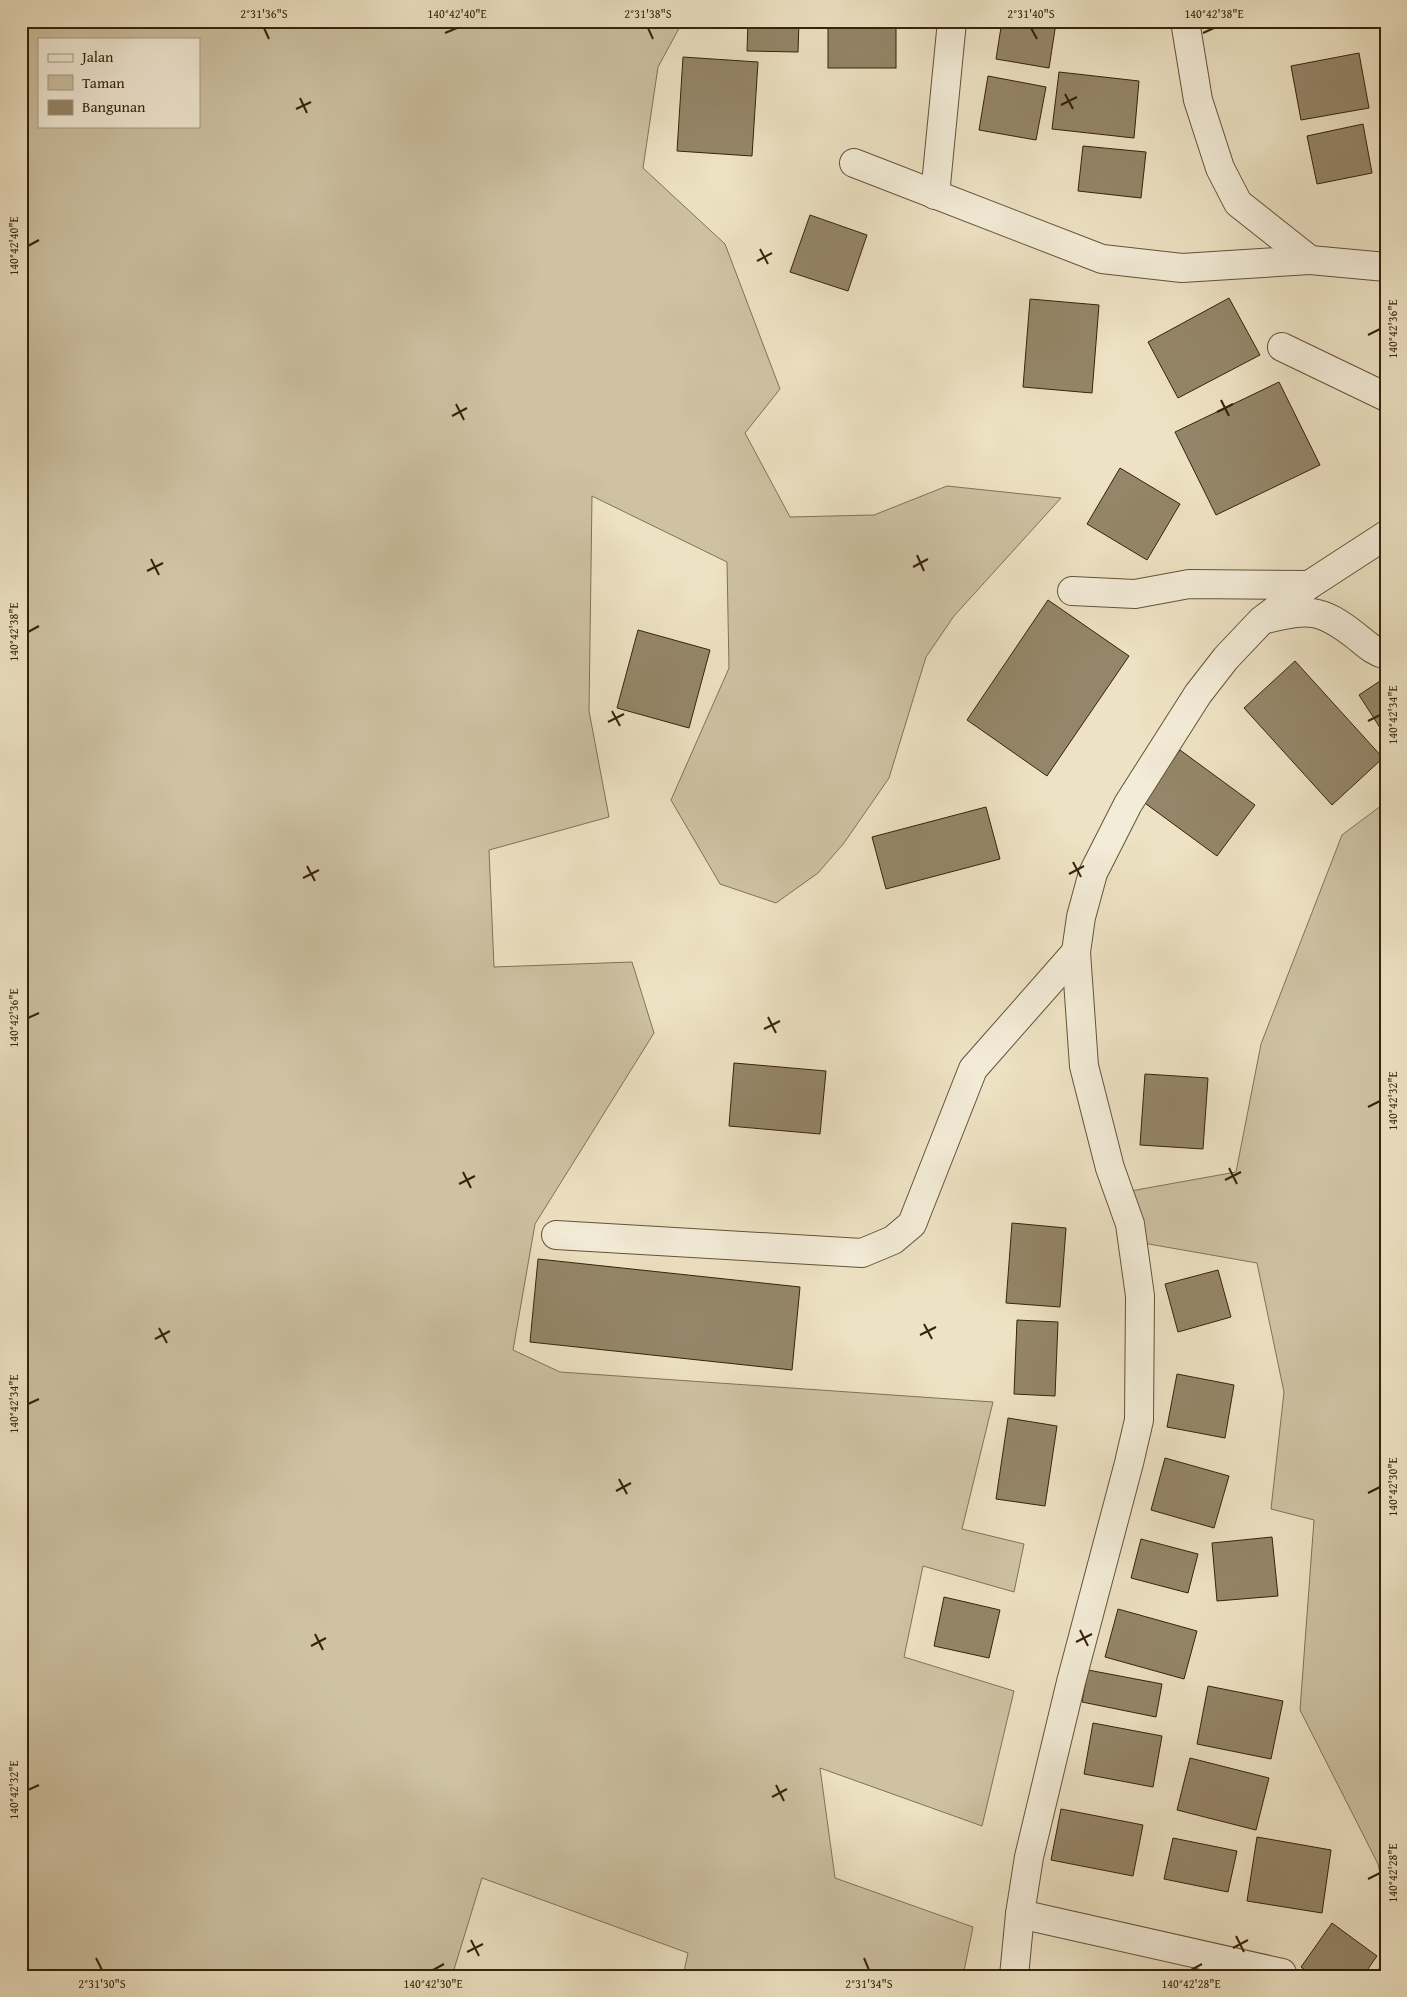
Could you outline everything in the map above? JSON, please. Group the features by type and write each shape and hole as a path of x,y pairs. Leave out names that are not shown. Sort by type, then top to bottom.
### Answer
{"street":[{"path":"935,195 952,21"},
{"path":"1185,21 1198,100 1220,168 1238,203 1310,260"},
{"path":"854,163 1102,259 1182,268 1310,260 1386,267"},
{"path":"1282,347 1386,398"},
{"path":"1014,1976 1020,1914 1029,1857 1071,1682 1139,1420 1140,1296 1130,1224 1110,1168 1084,1066 1076,952 1081,917 1093,873 1128,804 1198,694 1226,658 1262,620 1386,535"},
{"path":"1072,592 1135,594 1189,584 1309,586"},
{"path":"1262,620 1315,612 1332,618 1374,651 1386,655"},
{"path":"556,1235 862,1253 894,1240 912,1224 973,1069 1076,952"},
{"path":"1020,1914 1282,1973"}],"green space":[{"path":"21,21 683,21 658,67 643,168 725,244 780,389 745,433 790,517 874,515 947,486 1061,498 954,616 926,657 889,778 844,843 818,873 776,903 720,884 671,800 729,668 727,562 592,496 589,711 609,817 489,850 494,967 632,962 654,1033 535,1224 513,1350 560,1372 993,1402 962,1529 1024,1544 1014,1592 923,1566 904,1657 1014,1691 982,1826 820,1768 835,1878 973,1927 963,1976 683,1976 688,1953 482,1878 452,1976 21,1976"},
{"path":"1386,802 1386,1902 1378,1864 1300,1710 1314,1520 1271,1509 1284,1392 1257,1263 1143,1243 1125,1192 1236,1172 1261,1044 1342,835"},
{"path":"1386,1960 1386,1976 1373,1976"}],"building":[{"path":"748,21 799,21 798,52 747,51"},
{"path":"828,21 896,21 896,68 828,68"},
{"path":"1002,21 1056,23 1049,68 996,59"},
{"path":"1359,53 1369,108 1301,120 1291,66"},
{"path":"683,57 758,62 752,156 677,151"},
{"path":"1059,72 1139,81 1134,138 1052,129"},
{"path":"988,76 1046,87 1036,140 979,130"},
{"path":"1363,124 1372,173 1317,184 1307,136"},
{"path":"1083,146 1146,152 1141,198 1078,191"},
{"path":"810,215 867,235 848,291 790,272"},
{"path":"1229,298 1260,355 1178,398 1148,342"},
{"path":"1030,299 1099,305 1092,393 1023,387"},
{"path":"1279,382 1320,465 1216,515 1175,432"},
{"path":"1120,468 1180,504 1147,560 1087,524"},
{"path":"1048,600 1129,656 1047,776 967,720"},
{"path":"638,630 710,650 689,728 617,708"},
{"path":"1295,661 1383,758 1332,805 1244,708"},
{"path":"1386,677 1386,737 1359,695"},
{"path":"1180,750 1255,805 1217,856 1142,801"},
{"path":"986,807 1000,859 886,889 872,837"},
{"path":"734,1063 826,1071 820,1134 729,1126"},
{"path":"1145,1074 1208,1078 1203,1149 1140,1145"},
{"path":"1012,1223 1066,1228 1060,1307 1006,1303"},
{"path":"538,1259 800,1287 792,1370 530,1342"},
{"path":"1218,1270 1231,1317 1178,1332 1165,1284"},
{"path":"1017,1320 1058,1322 1055,1396 1014,1394"},
{"path":"1177,1374 1234,1385 1225,1438 1167,1427"},
{"path":"1008,1418 1057,1426 1045,1506 996,1499"},
{"path":"1165,1458 1229,1476 1214,1528 1151,1510"},
{"path":"1272,1537 1278,1596 1217,1601 1212,1543"},
{"path":"1141,1539 1198,1554 1188,1593 1131,1578"},
{"path":"944,1597 1000,1610 989,1658 934,1646"},
{"path":"1118,1609 1197,1631 1184,1679 1105,1657"},
{"path":"1088,1670 1162,1684 1156,1717 1082,1702"},
{"path":"1208,1686 1283,1701 1271,1759 1197,1744"},
{"path":"1093,1723 1162,1736 1153,1787 1084,1774"},
{"path":"1190,1758 1269,1778 1256,1830 1177,1810"},
{"path":"1061,1809 1143,1825 1133,1876 1051,1860"},
{"path":"1257,1837 1331,1850 1322,1913 1247,1901"},
{"path":"1173,1838 1237,1851 1228,1892 1164,1879"},
{"path":"1332,1923 1377,1956 1363,1976 1313,1976 1301,1967"}]}
